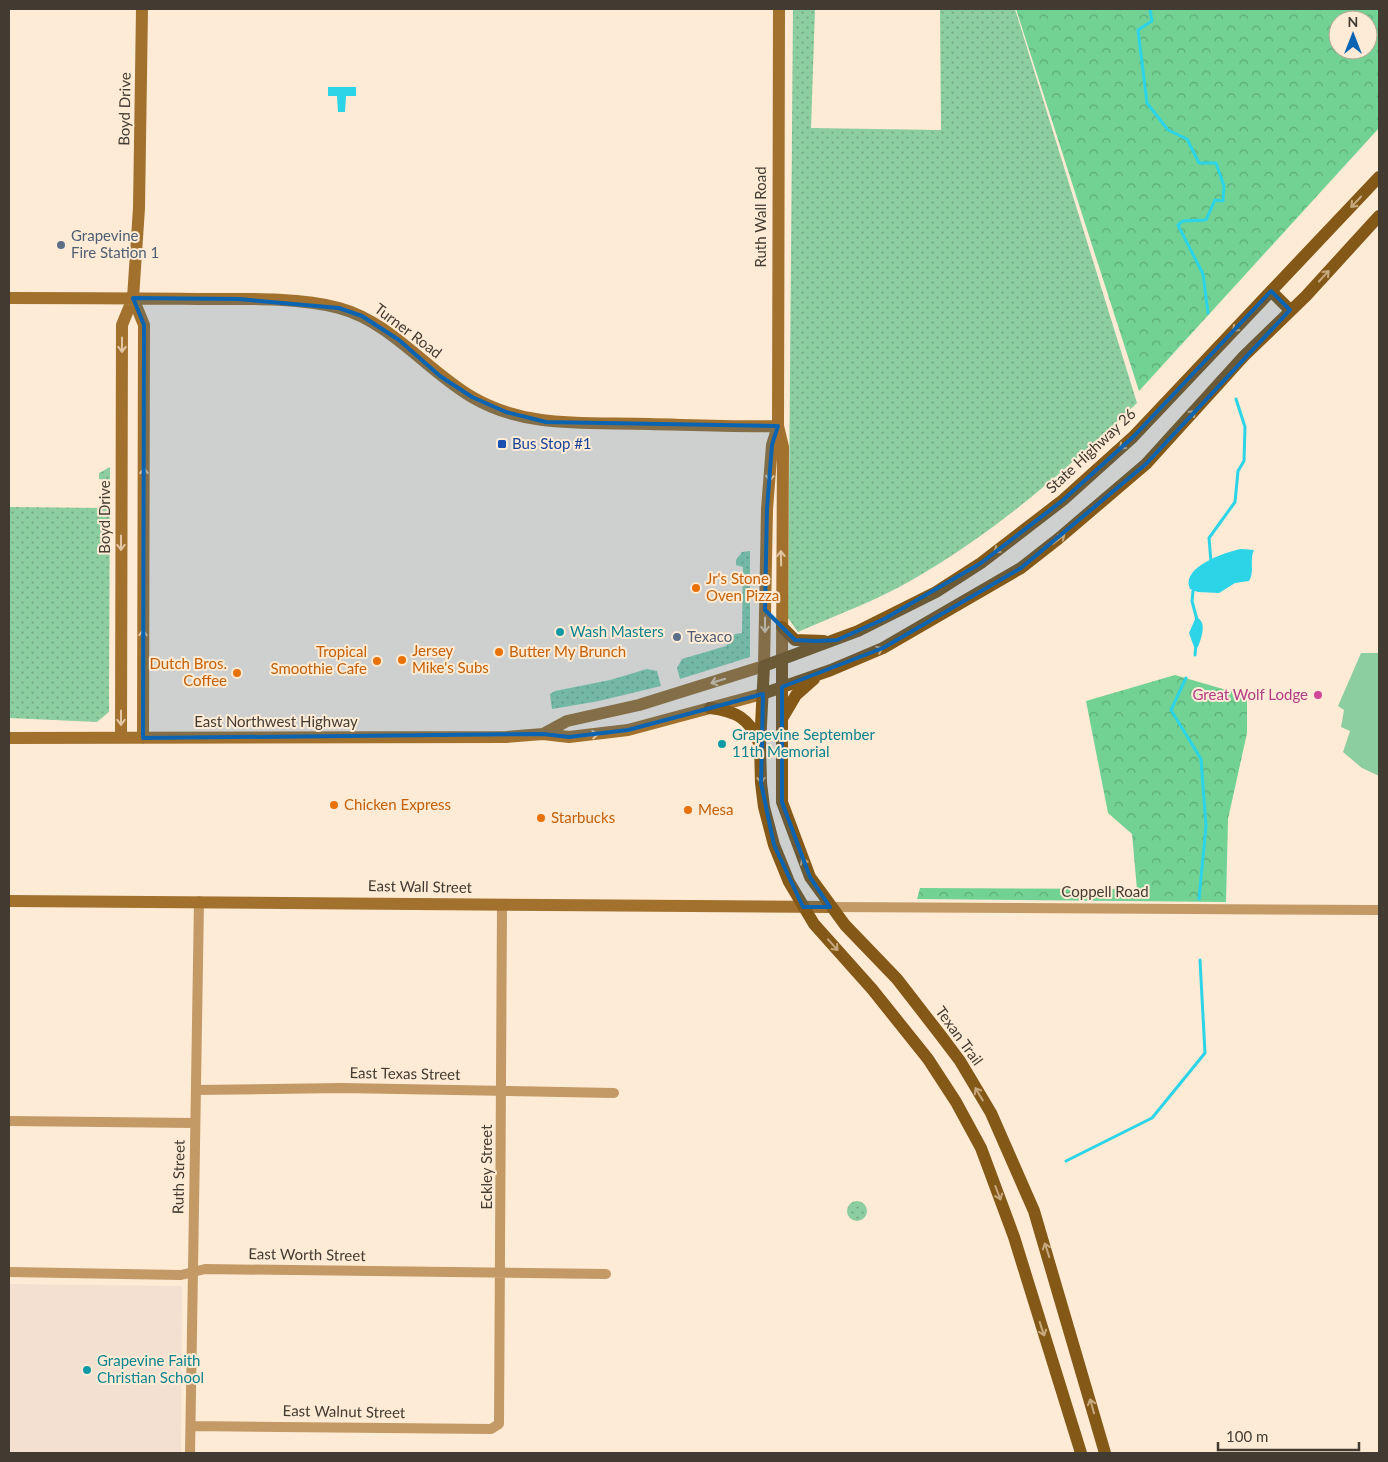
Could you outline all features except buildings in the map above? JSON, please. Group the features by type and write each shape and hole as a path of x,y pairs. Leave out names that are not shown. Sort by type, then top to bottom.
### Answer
{"main road":[{"name":"State Highway 26","path":"764,666 837,640 884,619 936,592 980,563 1063,500 1133,437 1379,177"},
{"path":"782,719 796,695 815,678 883,648 975,597 1021,568 1058,540 1146,464 1244,356 1379,216"},
{"path":"1271,291 1290,310"},
{"path":"782,627 796,640 816,642 837,640"},
{"name":"Texan Trail","path":"782,659 782,802 810,876 844,925 897,979 942,1037 973,1084 1002,1137 1034,1211 1106,1453"},
{"path":"764,666 760,745 763,799 774,845 789,882 814,924 872,989 928,1060 956,1102 980,1148 1014,1237 1081,1453"},
{"path":"762,694 831,670"},
{"path":"710,708 729,710 746,719 760,745"},
{"path":"980,1148 1002,1137"}],"street":[{"name":"Boyd Drive","path":"120,738 122,325 133,298 139,208 142,9"},
{"name":"Ruth Wall Road","path":"779,9 778,426 783,447 782,659"},
{"name":"Turner Road","path":"9,298 238,299 316,303 362,316 391,336 440,376 472,397 499,410 546,422 778,426"},
{"name":"Boyd Drive","path":"133,298 144,325 143,738"},
{"name":"Ruth Wall Road","path":"764,666 767,509 772,444 778,426"},
{"path":"122,439 144,449"},
{"path":"122,459 144,449"},
{"name":"East Northwest Highway","path":"543,734 567,721 639,705 764,666"},
{"name":"East Northwest Highway","path":"9,738 506,737 543,734 569,737 628,730 762,694"},
{"name":"East Wall Street","path":"9,900 830,907"},
{"name":"Ruth Street","path":"190,1453 199,901"},
{"name":"Eckley Street","path":"496,1428 500,1418 502,905"},
{"name":"Coppell Road","path":"830,907 1379,910"},
{"name":"East Texas Street","path":"196,1090 502,1090 614,1093"},
{"path":"9,1121 196,1123"},
{"name":"East Worth Street","path":"9,1272 181,1274 205,1269 606,1274"},
{"name":"East Walnut Street","path":"191,1426 496,1428"}],"highlighted area":[{"path":"1271,291 1290,310 1146,464 1021,568 883,648 782,687 782,802 810,877 830,907 803,907 774,845 761,783 763,694 628,730 569,737 543,734 143,738 144,325 133,298 238,299 339,308 362,316 399,340 440,376 472,397 506,412 546,422 778,426 772,445 767,509 765,610 795,640 816,641 837,640 884,619 981,563 1063,500 1133,437"}],"shaded area":[{"path":"9,1284 182,1286 181,1453 9,1453"}],"green space":[{"path":"793,9 815,9 811,128 941,130 940,9 1015,9 1137,403 1057,476 974,541 898,588 798,632 788,618"},
{"path":"1016,9 1379,9 1379,128 1139,391"},
{"path":"110,467 109,712 97,722 9,718 9,507 106,508 107,480 99,479 99,473"},
{"path":"750,551 750,657 680,679 677,668 682,659 726,646 735,634 742,633 743,567 736,565 736,560 742,552"},
{"path":"1361,653 1379,653 1379,776 1362,768 1343,752 1350,731 1341,727 1344,710 1338,706"},
{"path":"647,669 657,671 661,686 599,701 552,709 550,694 555,691 610,680"},
{"path":"1175,675 1247,696 1247,733 1228,819 1226,902 917,899 920,888 1137,889 1132,834 1108,813 1086,701"},
{"path":"857,1201 864,1204 867,1211 864,1218 857,1221 850,1218 847,1211 850,1204"}],"water":[{"path":"328,87 356,87 356,96 346,96 345,112 338,112 337,96 328,96"},
{"path":"1241,549 1254,550 1252,574 1249,581 1235,583 1219,593 1198,592 1190,589 1189,581 1198,567 1225,553"},
{"path":"1196,617 1200,619 1203,626 1198,647 1194,647 1189,633"}],"waterway":[{"path":"1150,9 1152,21 1138,30 1147,103 1168,130 1187,139 1199,163 1216,163 1224,186 1223,201 1215,200 1206,220 1183,221 1178,225 1203,274 1208,313"},
{"path":"1211,562 1209,538 1235,502 1238,471 1244,461 1245,427 1236,399"},
{"path":"1196,588 1193,591 1192,601 1197,620"},
{"path":"1195,655 1196,644"},
{"path":"1186,678 1171,710 1201,759 1206,826 1199,899"},
{"path":"1066,1161 1152,1118 1205,1053 1200,960"}],"place":[{"name":"Grapevine Fire Station 1","path":"61,245"},
{"name":"Bus Stop #1","path":"502,444"},
{"name":"Jr's Stone Oven Pizza","path":"696,588"},
{"name":"Wash Masters","path":"560,632"},
{"name":"Texaco","path":"677,637"},
{"name":"Butter My Brunch","path":"499,652"},
{"name":"Jersey Mike's Subs","path":"402,660"},
{"name":"Tropical Smoothie Cafe","path":"377,661"},
{"name":"Dutch Bros. Coffee","path":"237,673"},
{"name":"Great Wolf Lodge","path":"1318,695"},
{"name":"Grapevine September 11th Memorial","path":"722,744"},
{"name":"Chicken Express","path":"334,805"},
{"name":"Mesa","path":"688,810"},
{"name":"Starbucks","path":"541,818"},
{"name":"Grapevine Faith Christian School","path":"87,1370"}]}
